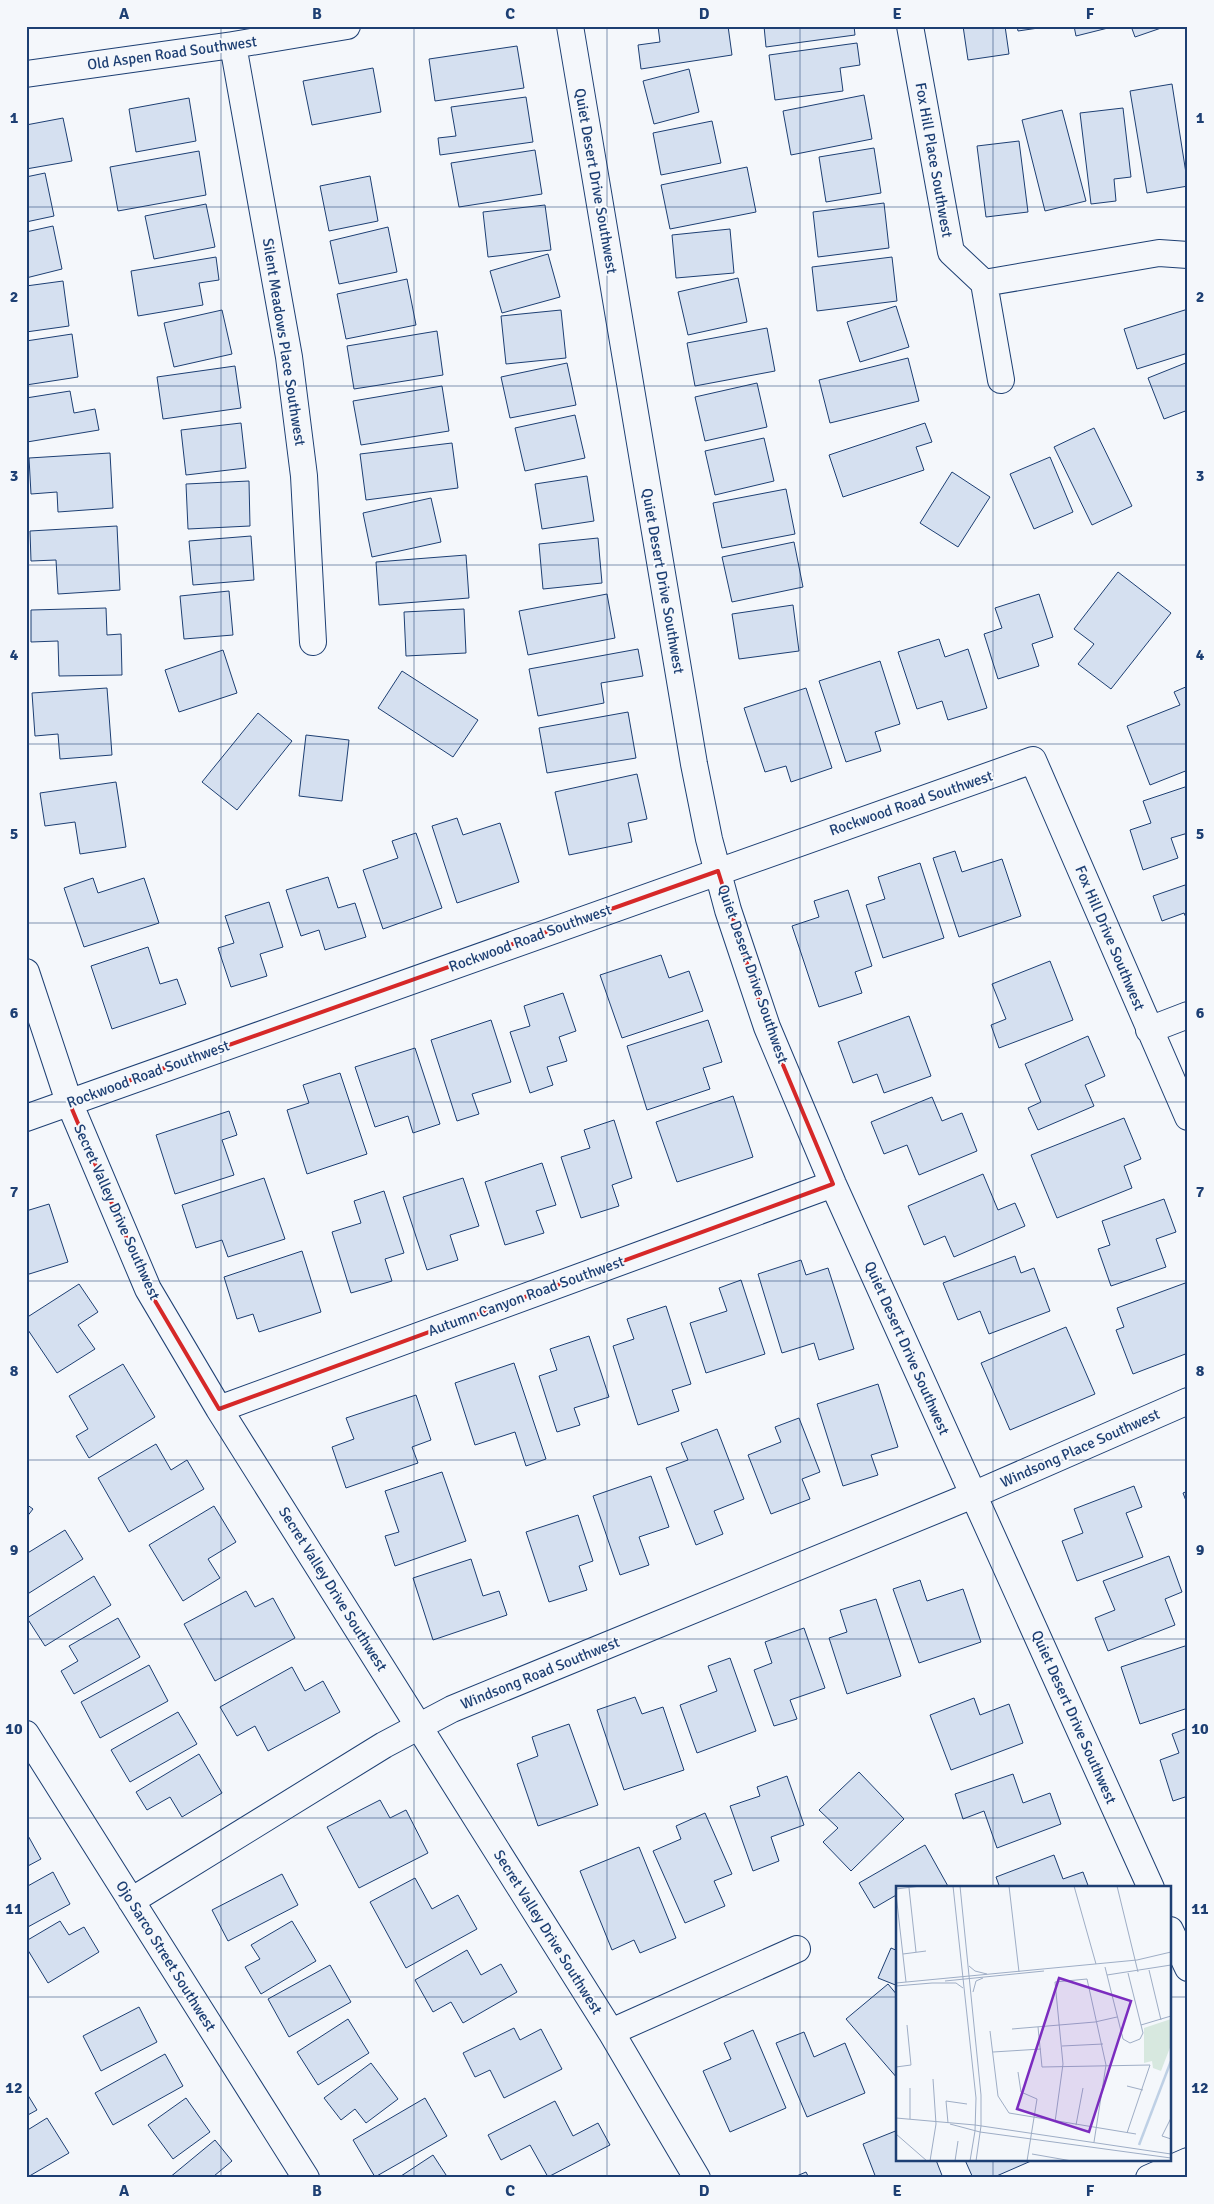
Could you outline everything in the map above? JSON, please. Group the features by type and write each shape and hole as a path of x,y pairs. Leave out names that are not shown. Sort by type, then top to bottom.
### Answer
{"street":[{"name":"Old Aspen Road Southwest","path":"26,74 233,45 347,26"},
{"name":"Quiet Desert Drive Southwest","path":"570,26 694,764 728,910 767,1027 832,1184 1150,1886"},
{"name":"Fox Hill Place Southwest","path":"910,26 951,252 984,284"},
{"name":"Silent Meadows Place Southwest","path":"233,45 289,357 304,476 313,642"},
{"path":"1001,380 984,284 1159,253 1188,255"},
{"name":"Rockwood Road Southwest","path":"26,1118 1033,760"},
{"name":"Fox Hill Drive Southwest","path":"1033,760 1188,1117"},
{"name":"Secret Valley Drive Southwest","path":"26,972 70,1102 148,1289 219,1409 611,2032 697,2178"},
{"path":"1149,1030 1188,1015"},
{"name":"Autumn Canyon Road Southwest","path":"219,1409 832,1184"},
{"name":"Windsong Place Southwest","path":"973,1495 1188,1401"},
{"name":"Windsong Road Southwest","path":"131,1901 384,1745 452,1709 973,1495"},
{"name":"Ojo Sarco Street Southwest","path":"26,1734 306,2178"},
{"path":"1172,1934 1188,1968"},
{"path":"611,2032 797,1949"},
{"path":"1150,2178 1188,2161"}],"highlighted area":[{"path":"718,871 767,1027 833,1184 219,1409 148,1289 69,1102"}],"building":[{"path":"658,26 728,26 732,55 641,69 638,45 660,42"},
{"path":"764,26 854,26 855,35 766,47"},
{"path":"963,26 1005,26 1009,54 968,60"},
{"path":"1017,26 1052,26 1018,31"},
{"path":"1074,26 1116,26 1076,36"},
{"path":"1131,26 1167,26 1135,37"},
{"path":"857,43 860,65 840,68 843,91 775,100 769,55"},
{"path":"517,46 524,88 435,101 429,59"},
{"path":"373,68 381,112 312,125 303,81"},
{"path":"689,69 699,112 654,124 643,81"},
{"path":"1172,84 1188,186 1147,193 1130,91"},
{"path":"864,95 872,139 791,155 783,111"},
{"path":"526,97 533,142 440,155 438,138 456,136 451,107"},
{"path":"189,98 196,141 136,152 129,109"},
{"path":"1123,108 1131,177 1114,179 1116,201 1091,204 1080,113"},
{"path":"1062,110 1086,201 1045,211 1022,120"},
{"path":"63,118 72,161 26,169 26,125"},
{"path":"712,121 721,163 661,175 653,133"},
{"path":"1019,141 1028,212 986,217 977,146"},
{"path":"874,148 881,193 826,202 819,157"},
{"path":"535,150 542,194 459,207 451,163"},
{"path":"199,151 206,195 118,211 110,167"},
{"path":"747,167 756,212 670,229 661,185"},
{"path":"45,173 54,216 26,222 26,177"},
{"path":"370,176 378,221 329,231 320,186"},
{"path":"884,203 889,248 818,257 813,212"},
{"path":"206,204 215,247 154,259 145,216"},
{"path":"545,205 551,250 488,257 483,212"},
{"path":"53,226 62,269 26,278 26,232"},
{"path":"388,227 397,272 339,284 330,241"},
{"path":"730,229 734,273 676,278 672,235"},
{"path":"548,254 560,297 502,313 490,271"},
{"path":"216,257 219,280 199,283 203,305 138,316 131,271"},
{"path":"892,257 897,301 817,311 812,267"},
{"path":"738,278 747,322 688,335 678,292"},
{"path":"407,279 416,325 346,339 337,294"},
{"path":"63,281 69,326 26,332 26,286"},
{"path":"896,306 909,347 860,362 847,322"},
{"path":"1188,309 1188,353 1137,369 1124,329"},
{"path":"222,310 232,354 174,367 164,323"},
{"path":"561,310 566,358 506,364 501,316"},
{"path":"767,328 775,371 695,386 687,343"},
{"path":"437,331 443,375 354,389 347,346"},
{"path":"72,334 78,377 26,385 26,341"},
{"path":"908,358 919,401 830,423 819,380"},
{"path":"1188,362 1188,410 1164,419 1148,378"},
{"path":"567,363 576,405 510,418 501,377"},
{"path":"235,366 241,408 163,419 157,377"},
{"path":"757,383 767,427 705,441 695,397"},
{"path":"442,386 449,431 361,445 353,401"},
{"path":"70,391 74,413 95,409 99,430 27,442 26,398"},
{"path":"575,415 585,458 525,471 515,428"},
{"path":"241,423 246,468 186,475 181,430"},
{"path":"925,423 932,442 916,447 924,470 843,497 829,455"},
{"path":"1094,428 1132,506 1092,525 1054,447"},
{"path":"764,438 774,481 715,495 705,451"},
{"path":"452,443 458,488 366,500 360,454"},
{"path":"110,453 113,508 58,512 57,492 31,494 29,458"},
{"path":"1050,457 1073,512 1034,529 1010,474"},
{"path":"952,472 990,497 958,547 920,523"},
{"path":"587,476 594,521 542,529 535,484"},
{"path":"249,481 250,526 188,529 186,484"},
{"path":"786,489 795,534 722,548 713,503"},
{"path":"431,498 441,542 372,557 363,513"},
{"path":"117,526 120,590 58,594 56,560 31,561 30,531"},
{"path":"251,536 254,580 193,585 189,541"},
{"path":"598,538 602,583 543,589 539,544"},
{"path":"794,542 803,587 732,602 722,557"},
{"path":"466,555 469,598 379,605 376,562"},
{"path":"1118,572 1171,613 1111,689 1078,664 1094,644 1074,629"},
{"path":"229,591 233,635 184,639 180,596"},
{"path":"607,594 615,638 528,655 519,611"},
{"path":"1039,594 1053,637 1032,644 1039,666 998,679 984,634 1002,628 995,608"},
{"path":"793,605 799,651 739,659 732,614"},
{"path":"106,608 107,635 121,634 122,675 59,676 58,641 31,642 31,610"},
{"path":"464,609 466,653 406,656 404,612"},
{"path":"939,639 945,657 968,649 987,708 948,720 942,701 917,709 898,652"},
{"path":"638,649 643,676 601,683 604,703 538,716 529,669"},
{"path":"223,650 237,693 179,712 165,670"},
{"path":"880,661 900,724 875,732 881,751 846,762 819,681"},
{"path":"402,671 478,720 453,757 378,708"},
{"path":"1188,686 1188,770 1150,785 1127,726 1180,705 1174,692"},
{"path":"107,688 112,755 60,759 58,734 35,736 32,693"},
{"path":"806,688 832,768 791,782 786,766 765,772 744,708"},
{"path":"628,712 636,758 547,773 539,728"},
{"path":"258,713 292,741 237,810 202,782"},
{"path":"306,735 349,740 342,801 299,796"},
{"path":"637,774 647,819 628,823 632,842 569,855 555,792"},
{"path":"116,782 126,847 80,854 75,822 45,826 40,793"},
{"path":"1188,786 1188,833 1171,838 1178,858 1143,870 1130,830 1151,823 1143,801"},
{"path":"457,818 463,835 500,823 519,882 457,903 432,826"},
{"path":"416,833 442,908 383,929 363,870 398,858 392,841"},
{"path":"955,851 962,872 1002,859 1021,916 959,937 933,858"},
{"path":"920,863 944,938 883,958 866,905 885,899 878,877"},
{"path":"328,877 338,908 355,903 366,937 325,950 319,930 301,936 286,890"},
{"path":"93,878 98,893 144,878 159,923 84,947 64,888"},
{"path":"1188,884 1188,922 1184,913 1162,921 1153,896"},
{"path":"848,890 872,966 855,972 862,993 819,1007 792,926 819,917 814,901"},
{"path":"269,902 283,947 260,954 267,976 231,987 218,948 234,943 225,916"},
{"path":"148,947 160,984 177,979 186,1004 112,1029 91,966"},
{"path":"661,955 669,978 689,971 703,1011 622,1038 600,975"},
{"path":"1050,961 1073,1020 999,1048 991,1025 1006,1019 992,984"},
{"path":"563,993 576,1031 559,1037 567,1061 547,1067 553,1085 530,1093 510,1032 530,1026 524,1006"},
{"path":"909,1016 931,1076 884,1093 877,1074 853,1083 838,1042"},
{"path":"491,1020 511,1082 472,1094 479,1114 457,1121 431,1040"},
{"path":"708,1020 722,1062 703,1068 710,1089 647,1110 627,1046"},
{"path":"1088,1036 1105,1076 1085,1085 1094,1106 1038,1130 1028,1108 1041,1102 1025,1064"},
{"path":"415,1048 440,1124 413,1133 408,1116 375,1127 355,1067"},
{"path":"340,1073 367,1154 307,1174 287,1110 309,1103 303,1085"},
{"path":"733,1096 753,1157 677,1182 656,1122"},
{"path":"932,1097 942,1121 962,1113 977,1151 919,1175 907,1145 884,1154 871,1122"},
{"path":"229,1111 237,1135 222,1140 234,1175 175,1194 156,1135"},
{"path":"1124,1118 1141,1159 1124,1166 1132,1188 1057,1218 1031,1155"},
{"path":"614,1120 632,1178 612,1185 619,1206 581,1218 561,1157 590,1148 584,1130"},
{"path":"542,1163 556,1205 536,1211 544,1233 505,1245 485,1182"},
{"path":"983,1174 998,1210 1015,1203 1025,1226 954,1257 945,1236 924,1245 908,1206"},
{"path":"264,1178 285,1239 228,1257 222,1240 196,1248 182,1205"},
{"path":"463,1178 479,1226 450,1235 458,1260 427,1270 403,1197"},
{"path":"384,1191 404,1253 385,1259 392,1281 351,1293 332,1232 361,1223 354,1201"},
{"path":"1164,1199 1176,1232 1156,1239 1166,1267 1111,1286 1098,1249 1110,1245 1102,1221"},
{"path":"49,1204 68,1262 26,1275 26,1211"},
{"path":"302,1251 321,1312 259,1332 253,1314 237,1319 224,1277"},
{"path":"1015,1256 1021,1273 1034,1268 1050,1311 989,1334 980,1311 958,1320 943,1283"},
{"path":"801,1260 806,1275 828,1268 854,1349 819,1360 814,1343 782,1353 758,1274"},
{"path":"741,1280 765,1354 706,1373 690,1323 727,1311 719,1288"},
{"path":"1188,1282 1188,1353 1133,1374 1116,1330 1124,1327 1117,1308"},
{"path":"79,1284 98,1312 78,1325 95,1349 57,1373 26,1327 26,1318"},
{"path":"666,1306 691,1384 672,1390 679,1411 638,1425 613,1346 634,1339 627,1319"},
{"path":"1066,1327 1095,1394 1010,1430 981,1363"},
{"path":"589,1336 609,1397 574,1408 580,1425 557,1432 539,1376 557,1370 550,1349"},
{"path":"514,1363 546,1459 526,1466 515,1432 475,1445 455,1383"},
{"path":"123,1364 155,1417 89,1458 76,1436 88,1429 69,1396"},
{"path":"878,1384 898,1447 871,1455 878,1475 843,1486 817,1404"},
{"path":"416,1395 431,1440 412,1447 418,1463 346,1488 332,1447 354,1439 346,1418"},
{"path":"799,1418 820,1472 802,1479 810,1499 771,1514 748,1455 781,1442 775,1427"},
{"path":"717,1429 744,1499 714,1511 723,1534 696,1545 666,1468 688,1460 681,1443"},
{"path":"156,1444 171,1470 187,1460 204,1489 129,1532 98,1478"},
{"path":"442,1472 466,1541 395,1566 385,1536 399,1532 385,1491"},
{"path":"651,1476 669,1527 639,1537 649,1565 620,1575 593,1496"},
{"path":"1134,1486 1142,1507 1126,1513 1143,1557 1077,1581 1062,1541 1083,1533 1074,1509"},
{"path":"1188,1491 1188,1506 1183,1493"},
{"path":"26,1504 33,1509 26,1518"},
{"path":"214,1506 236,1542 208,1559 220,1578 183,1601 149,1545"},
{"path":"578,1515 593,1561 579,1566 587,1590 549,1602 526,1532"},
{"path":"65,1530 83,1559 26,1595 26,1554"},
{"path":"1169,1556 1182,1592 1165,1599 1175,1625 1108,1651 1095,1618 1115,1610 1103,1581"},
{"path":"471,1559 483,1596 499,1591 507,1615 433,1640 413,1578"},
{"path":"94,1576 111,1605 45,1646 27,1618"},
{"path":"920,1580 927,1601 963,1589 981,1642 919,1663 893,1589"},
{"path":"246,1591 255,1607 273,1598 295,1638 215,1681 184,1624"},
{"path":"876,1599 901,1676 847,1694 829,1638 847,1632 840,1610"},
{"path":"118,1618 140,1657 74,1694 61,1671 78,1661 69,1646"},
{"path":"804,1628 825,1688 790,1700 797,1719 774,1726 754,1670 772,1663 765,1642"},
{"path":"1188,1645 1188,1708 1140,1724 1121,1667"},
{"path":"730,1658 756,1731 697,1753 680,1705 717,1691 708,1666"},
{"path":"149,1665 168,1701 100,1738 81,1702"},
{"path":"292,1667 305,1691 323,1681 340,1712 268,1751 255,1726 237,1736 220,1707"},
{"path":"635,1697 642,1714 663,1707 684,1770 624,1790 597,1710"},
{"path":"974,1698 980,1715 1009,1704 1023,1743 951,1770 930,1715"},
{"path":"178,1712 197,1744 130,1782 111,1750"},
{"path":"569,1724 598,1805 538,1826 517,1764 538,1756 532,1737"},
{"path":"1188,1728 1188,1796 1173,1801 1160,1760 1179,1753 1172,1734"},
{"path":"199,1754 222,1793 182,1817 170,1797 147,1810 136,1792"},
{"path":"859,1772 904,1819 851,1871 823,1842 838,1828 819,1810"},
{"path":"1013,1774 1023,1803 1050,1793 1061,1824 997,1848 984,1811 963,1819 955,1794"},
{"path":"787,1776 804,1825 771,1837 779,1861 753,1871 730,1806 760,1796 757,1787"},
{"path":"380,1800 390,1818 406,1810 428,1853 359,1888 327,1827"},
{"path":"705,1813 732,1874 714,1881 725,1906 685,1923 653,1851 681,1839 676,1826"},
{"path":"26,1832 41,1859 26,1867"},
{"path":"925,1845 948,1886 896,1886 896,1895 874,1908 859,1883"},
{"path":"639,1847 676,1938 640,1953 634,1940 612,1950 580,1871"},
{"path":"1054,1855 1063,1879 1083,1872 1088,1886 999,1886 996,1877"},
{"path":"53,1872 70,1904 26,1928 26,1887"},
{"path":"282,1874 298,1905 228,1941 212,1910"},
{"path":"415,1878 432,1909 458,1895 477,1929 406,1968 370,1902"},
{"path":"60,1921 69,1935 84,1927 99,1952 48,1983 26,1947 26,1941"},
{"path":"292,1921 316,1961 261,1994 245,1967 260,1959 251,1945"},
{"path":"891,1948 896,1950 896,1985 878,1978"},
{"path":"467,1950 481,1975 501,1964 517,1992 463,2023 451,2002 433,2012 415,1980"},
{"path":"330,1965 351,2002 289,2037 268,1999"},
{"path":"888,1984 896,1994 896,2077 846,2019"},
{"path":"139,2007 157,2042 101,2071 83,2036"},
{"path":"348,2019 369,2053 318,2085 297,2052"},
{"path":"514,2028 520,2040 541,2029 562,2069 504,2098 490,2070 475,2077 463,2053"},
{"path":"753,2030 786,2108 730,2132 703,2071 731,2059 724,2043"},
{"path":"804,2032 814,2057 845,2043 865,2093 807,2117 776,2043"},
{"path":"165,2054 183,2086 113,2125 95,2093"},
{"path":"371,2063 398,2099 366,2123 355,2109 341,2120 324,2098"},
{"path":"26,2092 37,2110 26,2116"},
{"path":"186,2098 210,2132 173,2159 148,2125"},
{"path":"425,2098 447,2136 375,2177 353,2140"},
{"path":"555,2101 573,2136 598,2123 610,2145 548,2177 530,2145 501,2160 488,2135"},
{"path":"47,2118 69,2153 26,2178 26,2131"},
{"path":"896,2131 896,2162 937,2162 943,2178 876,2178 863,2144"},
{"path":"215,2140 232,2161 214,2176 215,2178 169,2178"},
{"path":"433,2155 448,2178 398,2178"},
{"path":"966,2162 1029,2162 992,2178 973,2178"},
{"path":"806,2172 809,2178 792,2178"}]}
